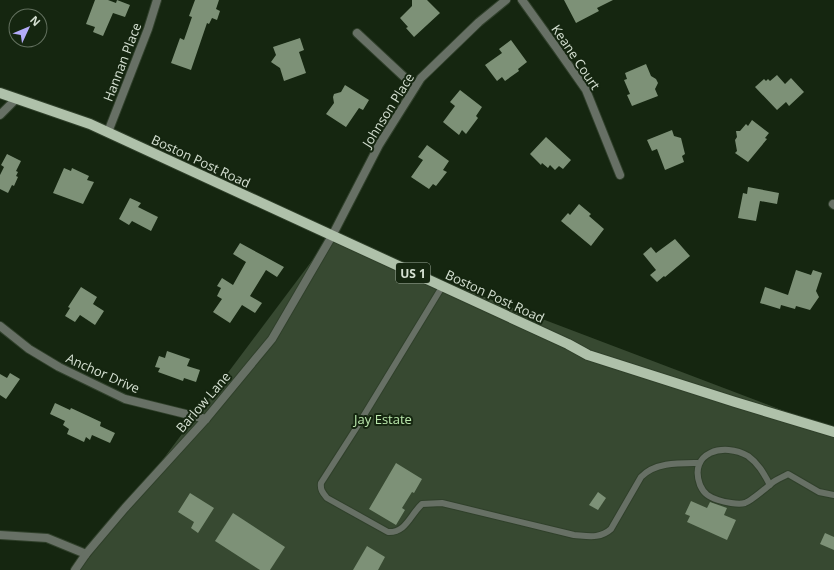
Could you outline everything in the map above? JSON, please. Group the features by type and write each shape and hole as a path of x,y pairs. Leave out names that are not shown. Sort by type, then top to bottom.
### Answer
{"main road":[{"name":"Boston Post Road","path":"0,93 90,124 108,132 588,355 834,432"}],"street":[{"name":"Hannan Place","path":"108,132 148,29 157,0"},
{"name":"Johnson Place","path":"332,236 379,145 421,78 479,22 506,0"},
{"name":"Keane Court","path":"522,0 586,90 620,175"},
{"path":"357,33 415,87"},
{"path":"0,115 16,98"},
{"name":"Barlow Lane","path":"75,570 86,554 125,508 206,419 272,339 332,236"},
{"name":"Anchor Drive","path":"0,326 29,349 59,367 125,399 206,419"},
{"path":"0,535 47,538 86,554"}],"lane":[{"path":"442,287 321,483 322,492 328,498 388,532 401,530 422,504 442,503 574,535 594,537 605,534 611,529 641,477 646,472 664,465 699,463"},
{"path":"770,485 760,467 747,456 719,450 707,454 699,463 697,477 701,487 708,497 726,502 745,503 788,474 819,492 834,495"}],"green space":[{"name":"Jay Estate","path":"338,226 333,236 361,250 834,430 834,570 80,570"}],"building":[{"path":"95,0 108,0 116,3 117,0 130,5 125,17 113,13 103,36 93,32 95,27 86,24"},
{"path":"195,0 219,0 216,9 220,11 217,20 212,18 209,24 207,23 191,70 171,63 180,38 184,40 192,17 189,16"},
{"path":"412,0 427,0 440,13 414,37 400,18 412,6"},
{"path":"564,0 613,0 597,8 599,11 576,23"},
{"path":"300,38 304,50 299,52 306,73 284,81 280,68 271,62 276,55 273,47"},
{"path":"511,40 527,62 518,69 519,71 505,81 502,77 497,81 485,65 502,53 499,49"},
{"path":"646,64 651,76 656,79 658,83 655,89 658,96 632,106 627,95 630,94 624,80 627,79 625,73"},
{"path":"777,75 785,84 791,78 804,92 789,106 786,102 777,110 755,87 764,79 766,81 768,79 770,81"},
{"path":"345,85 369,100 363,110 359,108 346,127 326,114 334,103 334,94 341,92"},
{"path":"460,90 482,107 476,116 478,118 466,134 462,130 459,135 443,122 455,106 450,102"},
{"path":"752,120 769,133 765,138 767,139 748,162 735,153 737,151 735,140 737,137 736,131 740,131 746,124 748,126"},
{"path":"672,130 674,136 681,138 685,154 682,156 684,162 665,170 657,149 652,151 647,140"},
{"path":"546,137 571,160 563,169 559,166 555,170 550,165 548,168 542,163 541,165 530,154"},
{"path":"427,145 449,161 443,170 447,172 436,186 433,184 429,189 411,177 423,160 418,157"},
{"path":"7,154 21,161 16,171 18,172 16,176 18,177 14,186 12,185 8,193 0,189 0,175 4,167 1,165"},
{"path":"64,168 71,171 72,168 89,176 87,180 94,182 83,204 53,193"},
{"path":"748,187 779,193 777,204 760,201 756,221 738,218 743,193 747,194"},
{"path":"130,198 141,203 138,207 158,217 151,231 132,221 129,225 119,219"},
{"path":"579,204 591,214 589,216 604,229 591,246 561,221 568,213 570,215"},
{"path":"675,239 690,256 657,282 650,275 656,270 643,254 651,247 656,253"},
{"path":"240,243 284,267 277,277 266,270 250,296 262,303 255,313 242,305 230,323 213,312 222,299 217,296 221,288 217,286 222,278 233,285 246,262 233,254"},
{"path":"796,270 811,275 813,270 822,273 816,291 819,297 810,310 796,306 795,309 781,305 780,309 760,303 765,287 788,295"},
{"path":"81,287 97,297 93,304 104,311 95,325 80,315 75,322 65,316 70,308 68,307"},
{"path":"167,351 190,359 187,366 200,370 196,382 184,378 183,381 158,372 160,368 155,367 159,356 165,358"},
{"path":"10,373 20,379 6,399 0,395 0,374 7,378"},
{"path":"55,403 70,410 71,408 101,422 100,426 115,433 110,443 92,435 90,440 86,437 84,442 67,434 69,429 63,425 65,421 50,414"},
{"path":"396,463 422,479 414,493 412,492 402,508 405,510 396,525 369,509"},
{"path":"598,492 606,498 598,510 589,505"},
{"path":"190,493 214,508 198,533 191,528 194,522 178,512"},
{"path":"691,501 707,508 710,502 727,508 724,515 736,520 727,540 687,522 690,516 685,514"},
{"path":"233,513 285,547 270,570 260,570 215,541"},
{"path":"825,533 834,537 834,550 820,544"},
{"path":"367,546 385,557 378,570 353,570"}]}
